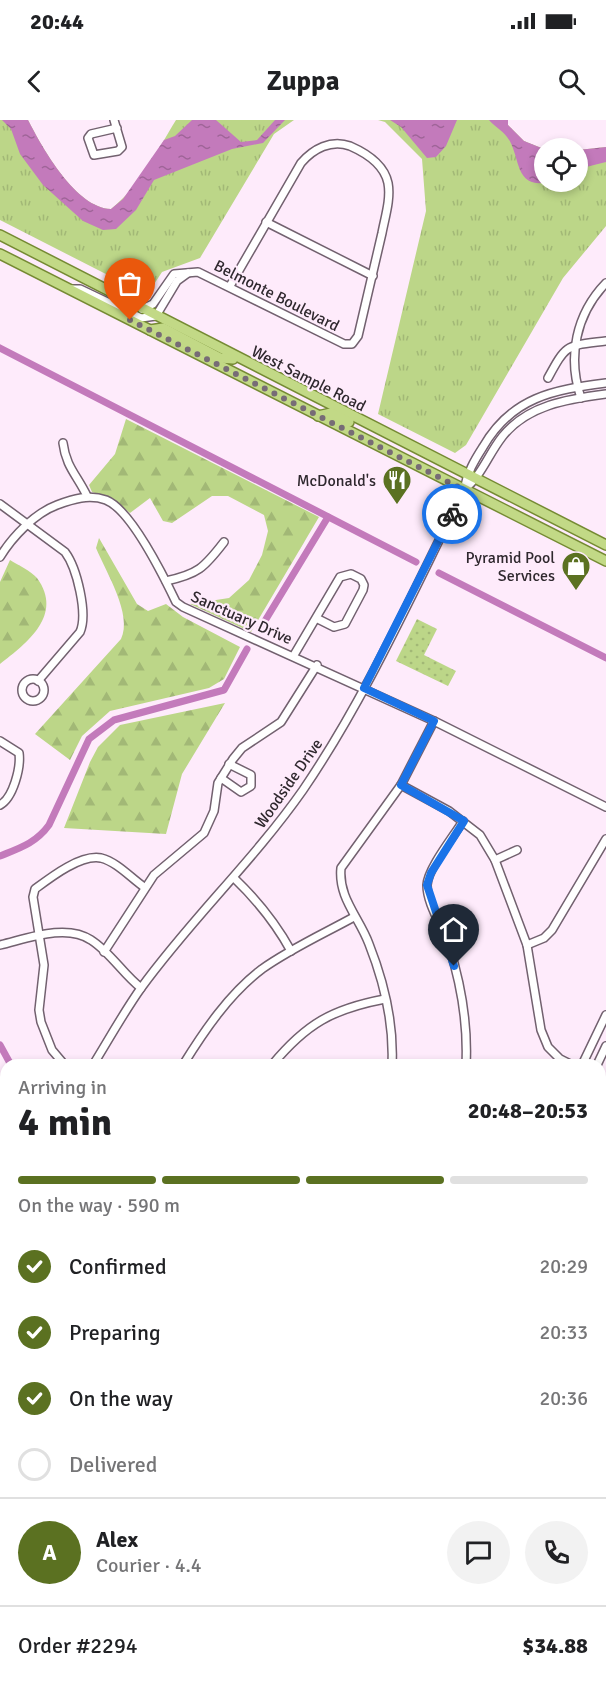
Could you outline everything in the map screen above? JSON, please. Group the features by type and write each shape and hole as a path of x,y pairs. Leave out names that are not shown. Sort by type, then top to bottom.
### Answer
{"main road":[{"name":"West Sample Road","path":"0,235 238,359 606,545"},
{"name":"West Sample Road","path":"0,254 606,561"},
{"path":"150,330 163,328 220,357 238,359"},
{"path":"318,416 331,413 356,426 365,423"}],"street":[{"path":"114,120 117,128 122,147 118,151 94,155 88,138 91,134 117,128"},
{"path":"230,286 266,222 309,154 320,147 334,144 346,145 362,152 381,168 388,182 389,198 373,276 266,222"},
{"name":"Belmonte Boulevard","path":"142,309 153,304 174,274 190,271 204,273 344,344 352,344 358,336 373,276"},
{"name":"Belmonte Boulevard","path":"156,316 177,281 190,271"},
{"path":"581,398 573,362 578,325 606,283"},
{"path":"70,289 80,288 141,318 156,316"},
{"path":"548,378 563,351 575,345 606,341"},
{"path":"464,490 467,474 493,430 514,410 535,397 606,383"},
{"path":"464,490 477,479 502,437 521,419 540,408 606,394"},
{"path":"0,557 47,509 87,496 81,483 68,469 63,442"},
{"name":"Woodside Drive","path":"97,1059 141,988 234,878 302,790 364,688 464,490"},
{"name":"Sanctuary Drive","path":"87,496 107,501 119,509 166,581 176,602 183,607 294,655 434,721 606,807"},
{"path":"0,504 65,552 71,560 83,611 84,623 81,632 38,681"},
{"path":"166,581 197,573 205,567 224,542"},
{"path":"294,655 340,577 351,573 361,579 364,585 363,590 345,624 334,627 316,618"},
{"path":"104,952 144,887 154,875 204,833 214,811 215,796 221,778 229,764 242,748 281,722 317,666"},
{"path":"392,1059 391,1022 379,971 368,940 354,918 342,892 341,868 401,785 434,721"},
{"path":"0,741 19,753 20,761 10,796 0,806"},
{"path":"221,778 241,792 246,791 250,786 251,776 229,764"},
{"path":"401,785 464,821 480,835 495,860 527,945 541,1030 548,1047 560,1059"},
{"path":"464,821 431,873 427,885 449,945 460,986 465,1016 466,1059"},
{"path":"527,945 544,938 552,930 606,839"},
{"path":"495,860 516,850"},
{"path":"60,1059 52,1050 41,1022 39,1010 45,976 33,897 35,889 83,860 102,858 144,887"},
{"path":"234,878 260,903 277,926 291,951"},
{"path":"187,1059 212,1022 235,994 261,970 291,951 354,918"},
{"path":"0,945 51,933 80,934 91,940 141,988"},
{"path":"277,1059 291,1042 324,1017 343,1008 385,999"},
{"path":"585,1059 606,1015"}],"green space":[{"path":"0,120 28,120 42,146 73,188 85,199 98,206 111,209 131,190 155,156 176,120 294,120 274,134 200,258 162,272 147,295 0,220"},
{"path":"378,120 508,120 508,125 524,141 534,145 534,192 588,192 588,149 606,147 606,226 563,278 466,445 455,453 378,414 426,211 422,159 385,122"},
{"path":"126,419 319,517 251,632 190,604 229,598 249,580 262,555 268,531 264,515 228,496 212,496 172,523 163,521 150,498 130,513 113,499 92,492 89,485 115,454"},
{"path":"99,538 137,604 148,611 166,604 183,617 240,647 224,679 209,688 110,711 82,736 70,760 35,734 121,639 124,618 117,594 96,548"},
{"path":"10,560 37,578 44,591 46,604 39,627 21,647 0,664 0,582"},
{"path":"417,619 437,629 424,655 456,671 448,686 396,661"},
{"path":"225,703 182,774 166,834 64,828 98,747 120,725"}],"water":[{"path":"2,120 28,120 42,146 73,188 85,199 98,206 111,209 123,199 164,140 175,136 192,120 216,120 241,142 257,140 275,120 285,120 263,143 232,149 154,180 136,210 116,229 103,230 83,221 43,185 20,154 11,129"},
{"path":"390,120 457,120 446,146 436,157 427,158 401,127"},
{"path":"489,120 508,120 508,125 524,141 534,145 534,182 523,176 511,144 503,132"},
{"path":"606,147 606,162 588,166 588,149"}],"waterway":[{"path":"0,348 416,562"},
{"path":"260,629 328,517"},
{"path":"439,573 606,658"},
{"path":"0,856 33,841 49,825 89,739 114,720 224,690 247,649"},
{"path":"0,1045 8,1059"}],"way so far":[{"path":"130,320 464,490 452,514"}],"place":[{"name":"McDonald's","path":"397,506"},
{"name":"Pyramid Pool Services","path":"576,592"}],"route":[{"path":"452,514 364,688 434,721 401,785 464,821 431,873 427,885 449,945 454,966"}]}
